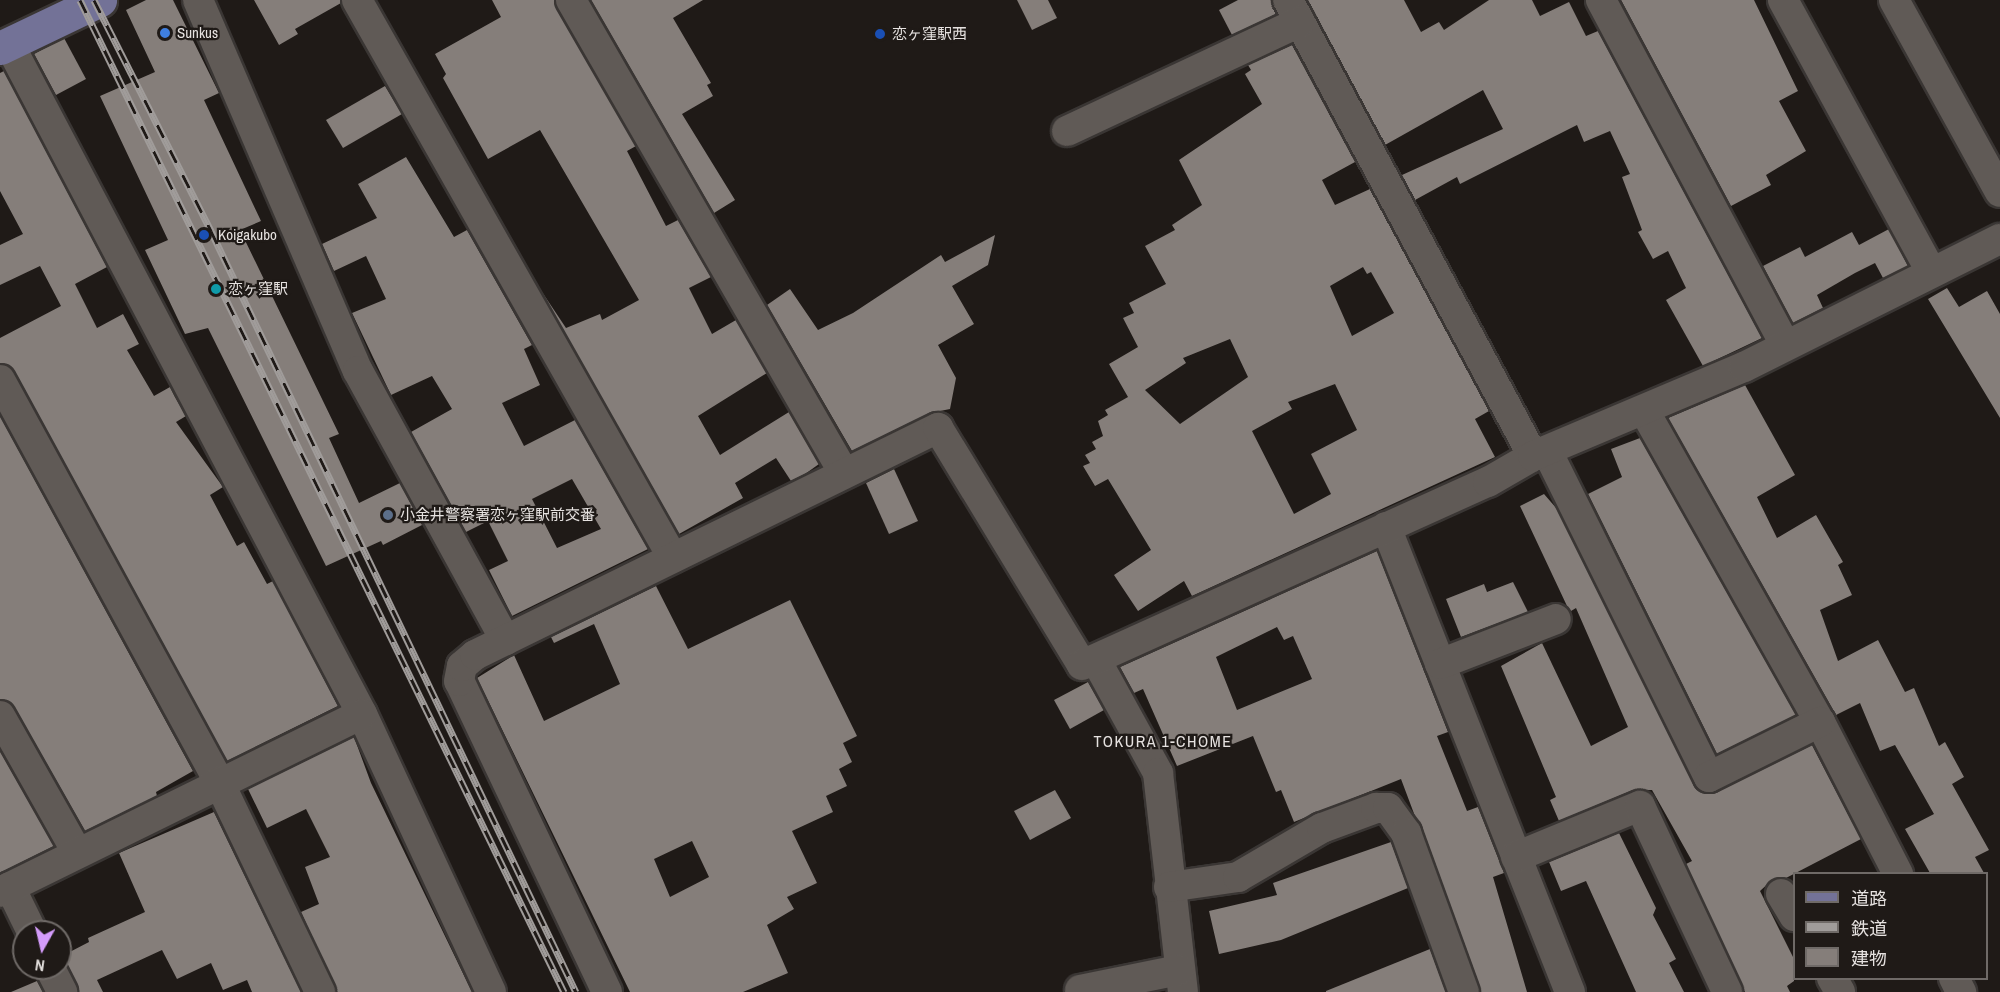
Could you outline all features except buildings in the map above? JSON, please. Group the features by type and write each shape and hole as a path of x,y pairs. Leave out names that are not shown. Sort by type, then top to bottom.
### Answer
{"main road":[{"path":"4,46 100,0"}],"street":[{"path":"198,0 358,371 505,640"},
{"path":"357,0 673,558"},
{"path":"571,0 844,472"},
{"path":"1601,0 1785,344"},
{"path":"1783,0 1930,271"},
{"path":"1894,0 2000,192"},
{"path":"1067,131 1294,11 1540,453 1709,777 1820,722"},
{"path":"4,46 362,714 491,992"},
{"path":"607,992 459,681 462,666 505,640 844,472 938,428 1082,665 1488,482 1540,453 1645,412 1930,271 2000,239"},
{"path":"0,380 219,782 320,992"},
{"path":"1645,412 1820,722 1897,872"},
{"path":"1386,527 1570,992"},
{"path":"1440,664 1556,619"},
{"path":"1080,990 1181,981 1158,772 1096,660"},
{"path":"24,920 5,890 77,852 362,714"},
{"path":"0,716 77,852"},
{"path":"1516,857 1640,806 1727,992"},
{"path":"1169,887 1238,877 1322,828 1376,808 1388,808 1406,833 1464,992"}],"railway":[{"path":"80,0 564,992"},
{"path":"94,0 211,231 576,992"}],"place":[{"name":"Sunkus","path":"165,33"},
{"name":"恋ヶ窪駅西","path":"880,34"},
{"name":"Koigakubo","path":"204,235"},
{"name":"恋ヶ窪駅","path":"216,289"},
{"name":"小金井警察署恋ヶ窪駅前交番","path":"388,515"}],"district":[{"name":"TOKURA 1-CHOME","path":"1163,741"}]}
